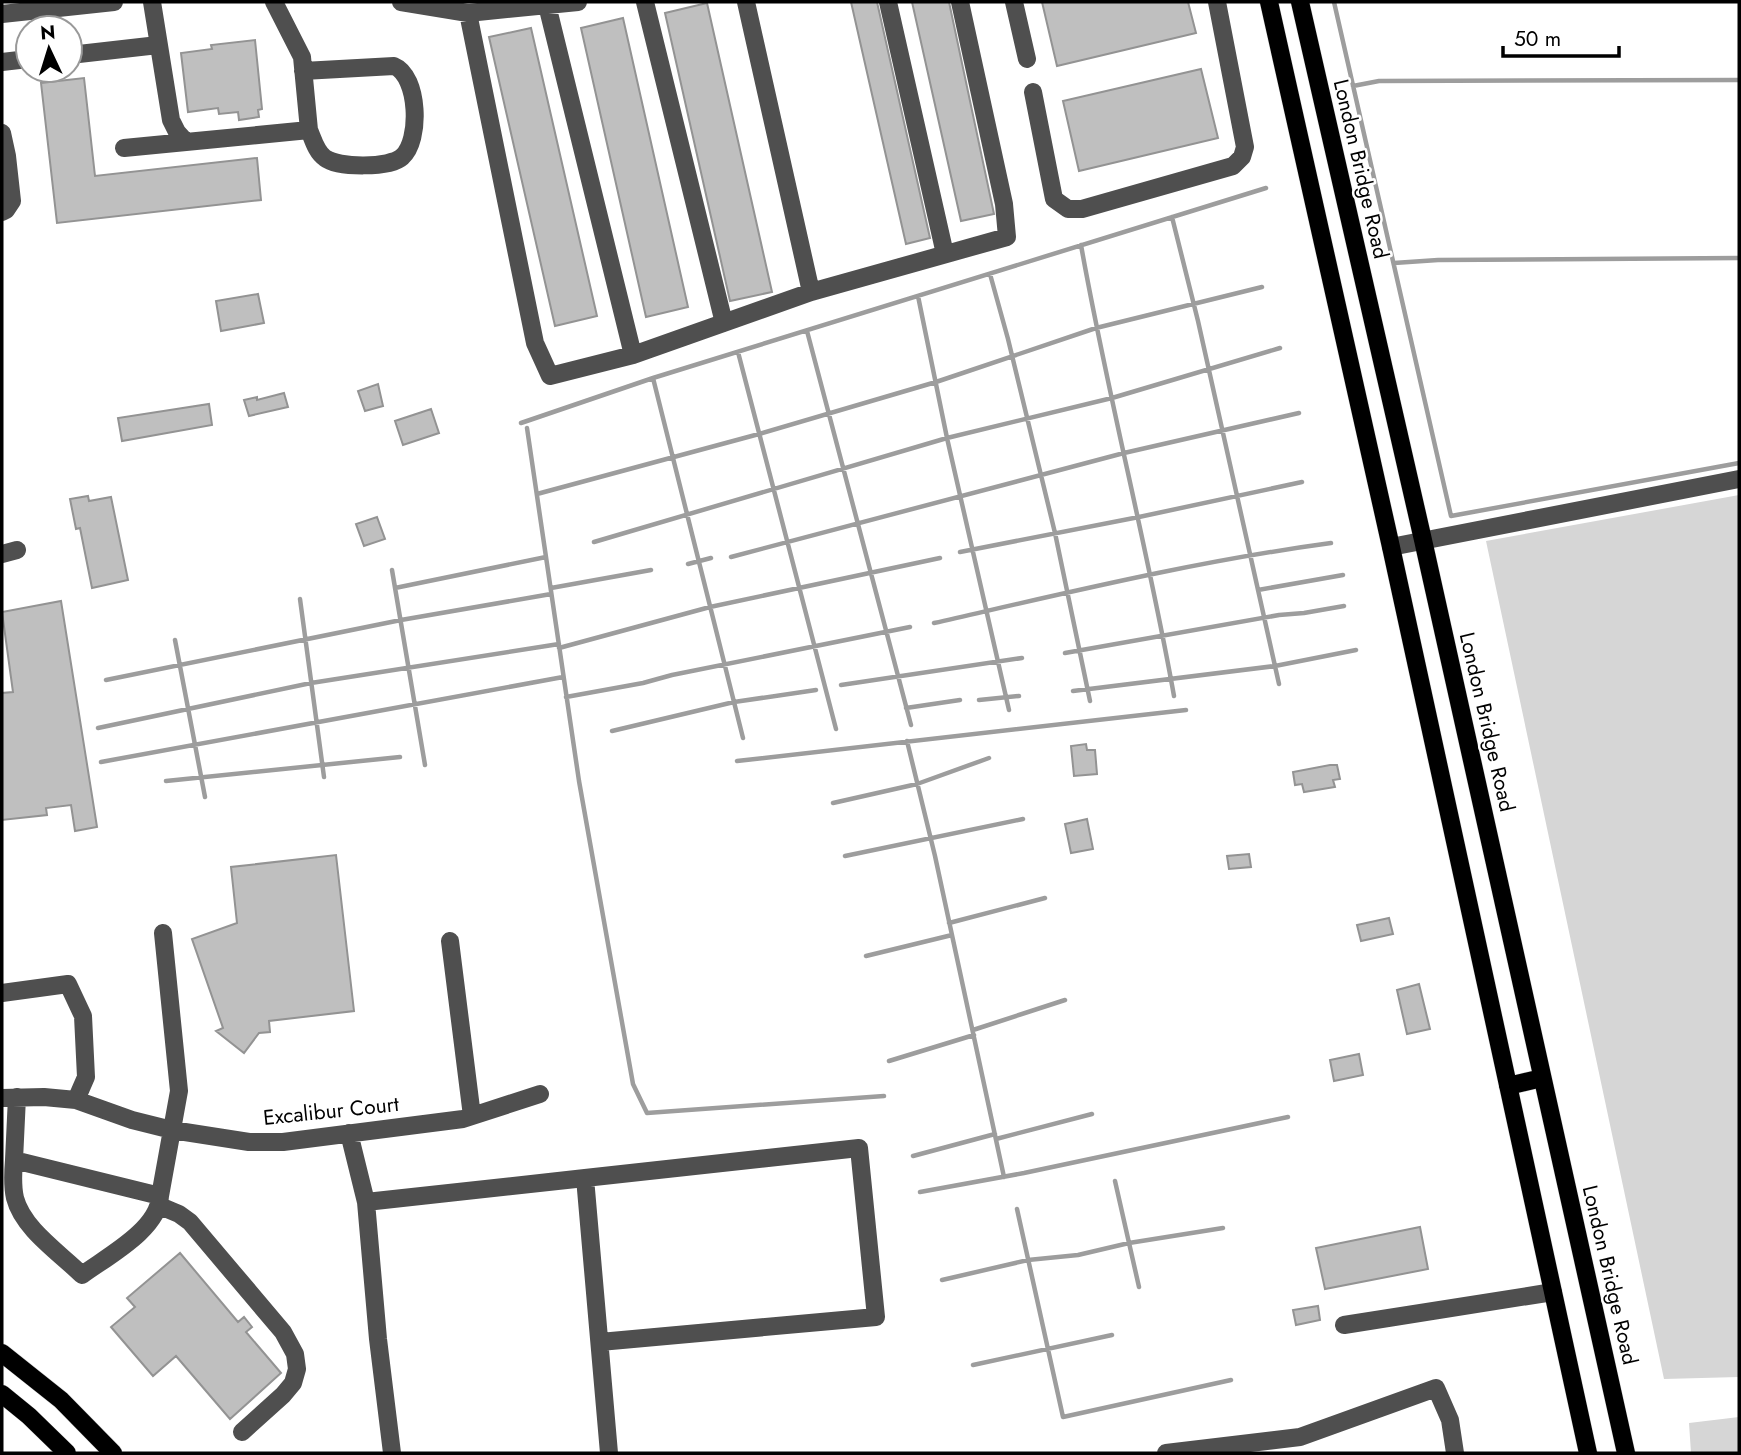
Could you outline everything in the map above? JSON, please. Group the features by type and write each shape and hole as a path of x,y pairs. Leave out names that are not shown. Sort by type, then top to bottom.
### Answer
{"main road":[{"path":"1269,2 1391,547 1588,1453"},
{"name":"London Bridge Road","path":"1300,2 1626,1453"},
{"path":"1508,1086 1542,1078"},
{"path":"2,1353 61,1400 113,1453"},
{"path":"2,1395 29,1416 67,1453"}],"street":[{"path":"2,14 114,2"},
{"path":"152,2 171,120 186,142"},
{"path":"274,2 299,49 309,131 319,153 334,163 348,166 394,162 405,154 410,145 414,94 402,69 394,65 303,71"},
{"path":"401,2 468,13 579,2"},
{"path":"645,2 723,323"},
{"path":"746,2 811,292"},
{"path":"888,2 945,254"},
{"path":"468,13 535,343 550,376 633,355 811,292 1007,237 1004,204 960,2"},
{"path":"1014,2 1027,59"},
{"path":"1033,92 1054,199 1068,209 1082,209 1233,166 1242,158 1245,147 1217,2"},
{"path":"547,5 633,355"},
{"path":"84,53 158,45"},
{"path":"124,148 309,131"},
{"path":"2,133 12,201 2,212"},
{"path":"1391,547 1739,479"},
{"path":"10,1098 14,1196 22,1214 39,1234 82,1275 148,1224 160,1201 179,1091 163,933"},
{"path":"450,941 472,1116"},
{"path":"2,993 68,984 83,1016 86,1077 76,1100"},
{"name":"Excalibur Court","path":"10,1098 76,1100 132,1120 172,1130 249,1142 283,1142 472,1116 540,1094"},
{"path":"349,1133 366,1202 378,1339 392,1453"},
{"path":"366,1202 859,1148 876,1317 600,1342"},
{"path":"14,1160 160,1201 190,1222 284,1332 295,1354 297,1369 293,1383 242,1432"},
{"path":"585,1178 609,1453"},
{"path":"1344,1325 1553,1292"},
{"path":"1166,1453 1284,1446 1300,1437 1436,1388 1450,1420 1455,1453"}],"shaded area":[{"path":"1739,495 1739,1377 1664,1379 1486,541"},
{"path":"1739,1417 1739,1453 1691,1453 1689,1423"}],"building":[{"path":"851,2 877,2 930,238 906,244"},
{"path":"912,2 949,2 994,214 961,221"},
{"path":"1042,2 1188,2 1196,33 1057,66"},
{"path":"707,3 772,292 730,301 665,13"},
{"path":"623,18 688,307 646,317 581,28"},
{"path":"531,28 597,316 555,326 489,37"},
{"path":"255,40 262,109 258,110 259,117 239,120 238,112 219,114 218,108 188,112 181,53 212,49 211,45"},
{"path":"1201,69 1218,138 1079,171 1063,101"},
{"path":"84,78 95,176 257,158 261,200 57,223 41,84 84,84"},
{"path":"258,294 264,323 221,331 216,301"},
{"path":"378,384 383,406 365,411 358,391"},
{"path":"284,393 288,407 249,416 244,400 257,397 257,400"},
{"path":"209,404 212,425 122,441 118,418"},
{"path":"431,409 439,433 403,445 395,421"},
{"path":"88,496 89,501 111,497 128,580 92,588 80,528 76,529 70,499"},
{"path":"377,517 385,539 364,546 356,524"},
{"path":"61,601 97,827 75,831 71,805 46,808 47,815 2,820 2,693 13,692 2,612"},
{"path":"1086,744 1087,750 1095,750 1097,774 1074,776 1071,746"},
{"path":"1337,765 1340,779 1333,780 1335,787 1304,792 1302,784 1295,785 1293,772"},
{"path":"1087,819 1093,849 1071,853 1065,824"},
{"path":"1249,854 1251,867 1229,869 1227,856"},
{"path":"336,855 354,1011 269,1021 270,1032 259,1033 244,1053 216,1031 223,1028 192,939 237,923 231,867"},
{"path":"1389,918 1393,934 1361,941 1357,925"},
{"path":"1419,984 1430,1029 1407,1034 1397,990"},
{"path":"1359,1054 1363,1075 1334,1081 1330,1060"},
{"path":"1420,1227 1428,1269 1325,1289 1316,1248"},
{"path":"180,1253 238,1322 244,1317 252,1327 246,1332 281,1373 230,1419 176,1356 153,1376 111,1327 135,1307 127,1298"},
{"path":"1318,1306 1320,1320 1296,1325 1293,1310"}],"waterway":[{"path":"1334,2 1451,516 1739,463"},
{"path":"1353,86 1379,81 1739,80"},
{"path":"653,378 1266,188"},
{"path":"1172,217 1198,321 1279,684"},
{"path":"1081,245 1174,696"},
{"path":"1394,263 1438,260 1739,258"},
{"path":"990,274 1055,533 1090,701"},
{"path":"537,494 759,434 936,382 1096,328 1262,287"},
{"path":"918,296 947,438 1009,710"},
{"path":"807,331 911,725"},
{"path":"594,542 947,438 1112,398 1280,348"},
{"path":"738,352 836,729"},
{"path":"521,423 653,378 743,738"},
{"path":"731,557 1124,453 1299,413"},
{"path":"527,428 579,781 633,1084 647,1113 884,1096"},
{"path":"960,552 1302,482"},
{"path":"934,623 1181,568 1331,543"},
{"path":"395,588 546,557"},
{"path":"688,564 711,558"},
{"path":"559,648 710,607 940,558"},
{"path":"392,570 425,765"},
{"path":"551,588 651,570"},
{"path":"1258,590 1343,575"},
{"path":"106,680 401,620 551,594"},
{"path":"300,599 324,777"},
{"path":"1065,653 1344,606"},
{"path":"566,697 910,627"},
{"path":"175,640 205,797"},
{"path":"98,728 311,683 559,644"},
{"path":"1073,691 1275,666 1356,650"},
{"path":"841,685 1022,658"},
{"path":"101,762 563,677"},
{"path":"612,731 734,702 816,690"},
{"path":"979,700 1019,696"},
{"path":"906,708 960,700"},
{"path":"737,761 1186,710"},
{"path":"907,741 935,856 1004,1177"},
{"path":"166,781 400,757"},
{"path":"833,803 917,784 989,758"},
{"path":"845,856 1023,819"},
{"path":"949,923 1045,898"},
{"path":"866,956 952,935"},
{"path":"973,1030 1065,1000"},
{"path":"889,1061 974,1035"},
{"path":"996,1139 1092,1114"},
{"path":"920,1192 1024,1173 1288,1117"},
{"path":"913,1156 995,1134"},
{"path":"1115,1181 1139,1287"},
{"path":"1017,1209 1063,1417 1231,1380"},
{"path":"942,1280 1028,1260 1078,1255 1129,1243 1223,1228"},
{"path":"973,1365 1112,1335"}]}
